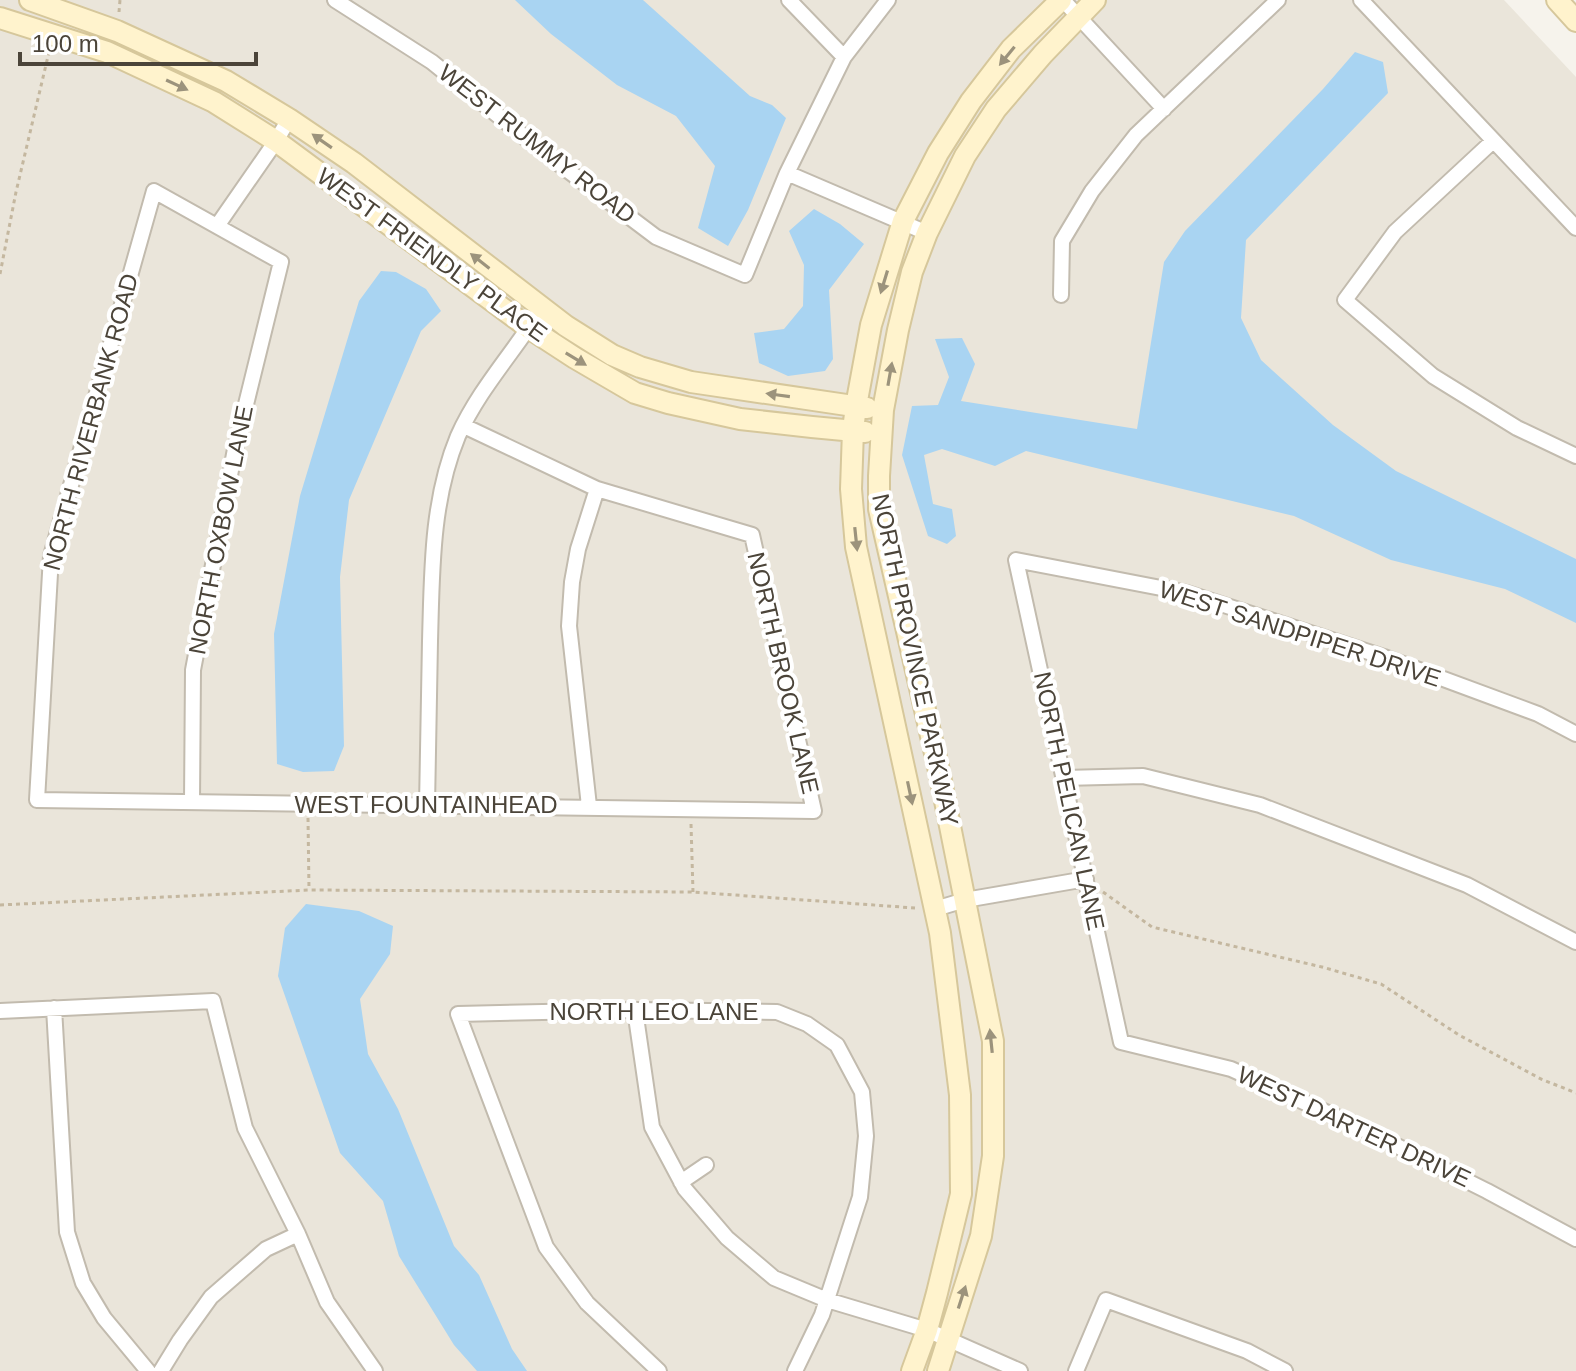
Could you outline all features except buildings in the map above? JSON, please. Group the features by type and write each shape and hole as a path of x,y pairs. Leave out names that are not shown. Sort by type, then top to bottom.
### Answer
{"street":[{"name":"WEST FRIENDLY PLACE","path":"30,0 117,31 226,81 289,119 354,163 541,309 612,355 691,382 883,410"},
{"name":"WEST RUMMY ROAD","path":"335,0 432,62 538,148 656,237 745,275 787,173"},
{"path":"789,0 844,57"},
{"path":"888,0 844,57 787,173 927,233"},
{"path":"1062,0 1164,109"},
{"name":"NORTH PROVINCE PARKWAY","path":"938,1371 938,1334 961,1194 960,1095 935,909 856,547 851,489 853,430 871,325 903,221 938,153 971,101 1011,49 1062,0"},
{"name":"NORTH PROVINCE PARKWAY","path":"912,1371 938,1334 981,1236 993,1156 993,1041 939,771 879,509 883,410 912,272 927,233 965,156 996,109 1095,0"},
{"path":"1061,295 1062,241 1092,191 1136,135 1278,0"},
{"path":"1361,0 1576,228"},
{"path":"1557,0 1576,21"},
{"name":"WEST FRIENDLY PLACE","path":"0,18 107,52 214,102 276,141 529,328 635,393 740,419 882,433"},
{"path":"217,226 289,119"},
{"path":"1493,141 1395,232 1345,300 1433,376 1517,428 1576,456"},
{"name":"NORTH RIVERBANK ROAD","path":"37,800 51,556 154,191 217,226"},
{"name":"NORTH OXBOW LANE","path":"192,802 193,670 235,449 281,262 217,226"},
{"path":"427,806 432,550 443,484 458,437 486,385 541,309"},
{"path":"464,426 597,489 578,549 569,626 589,806"},
{"name":"NORTH BROOK LANE","path":"597,489 752,535 814,811"},
{"name":"WEST SANDPIPER DRIVE","path":"1016,560 1187,593 1398,662 1538,714 1576,734"},
{"name":"NORTH PELICAN LANE","path":"1016,560 1121,1042"},
{"path":"1064,778 1143,776 1260,805 1467,885 1576,942"},
{"name":"WEST FOUNTAINHEAD","path":"37,800 814,811"},
{"path":"935,909 965,900 1086,879"},
{"path":"0,1011 213,1001 245,1128 298,1234 327,1302 375,1371"},
{"path":"54,1008 67,1232 83,1283 104,1318 148,1371"},
{"path":"635,1010 652,1127 685,1189 727,1238 774,1278 827,1300 938,1334 1020,1371"},
{"name":"NORTH LEO LANE","path":"659,1371 587,1303 546,1247 458,1014 635,1010 777,1012 807,1024 837,1045 862,1092 866,1136 860,1197 827,1300"},
{"name":"WEST DARTER DRIVE","path":"1121,1042 1231,1069 1377,1136 1576,1239"},
{"path":"681,1182 706,1165"},
{"path":"161,1371 211,1297 266,1249 298,1234"},
{"path":"795,1371 827,1300"},
{"path":"1076,1371 1106,1300 1247,1351 1285,1371"}],"path":[{"path":"0,274 53,35"},
{"path":"308,804 309,890"},
{"path":"690,808 693,892"},
{"path":"1086,879 1152,927 1381,984 1459,1035 1541,1079 1576,1093"},
{"path":"0,905 309,890 693,892 935,909"}],"shaded area":[{"path":"0,0 1504,0 1576,77 1576,1371 0,1371"}],"water":[{"path":"515,0 643,0 750,96 772,105 786,118 748,210 728,246 698,228 715,166 676,116 617,85 551,34"},
{"path":"1355,52 1383,62 1388,93 1246,240 1241,318 1261,360 1333,425 1396,471 1576,559 1576,623 1505,589 1391,560 1294,516 1026,451 995,466 942,449 924,455 933,504 952,509 956,536 947,544 928,536 902,455 912,406 938,405 949,377 935,339 962,338 975,364 961,401 1137,429 1164,262 1185,231"},
{"path":"814,209 840,224 864,244 829,290 833,359 825,371 788,376 759,363 754,333 784,329 803,306 804,265 789,231"},
{"path":"381,271 396,272 426,289 441,311 421,331 349,500 340,577 344,746 334,771 303,772 277,764 274,634 300,496 359,301"},
{"path":"306,904 359,911 393,926 390,954 360,999 368,1054 398,1109 454,1246 479,1275 512,1349 527,1371 477,1371 454,1345 399,1256 383,1201 340,1153 278,976 285,928"}]}
